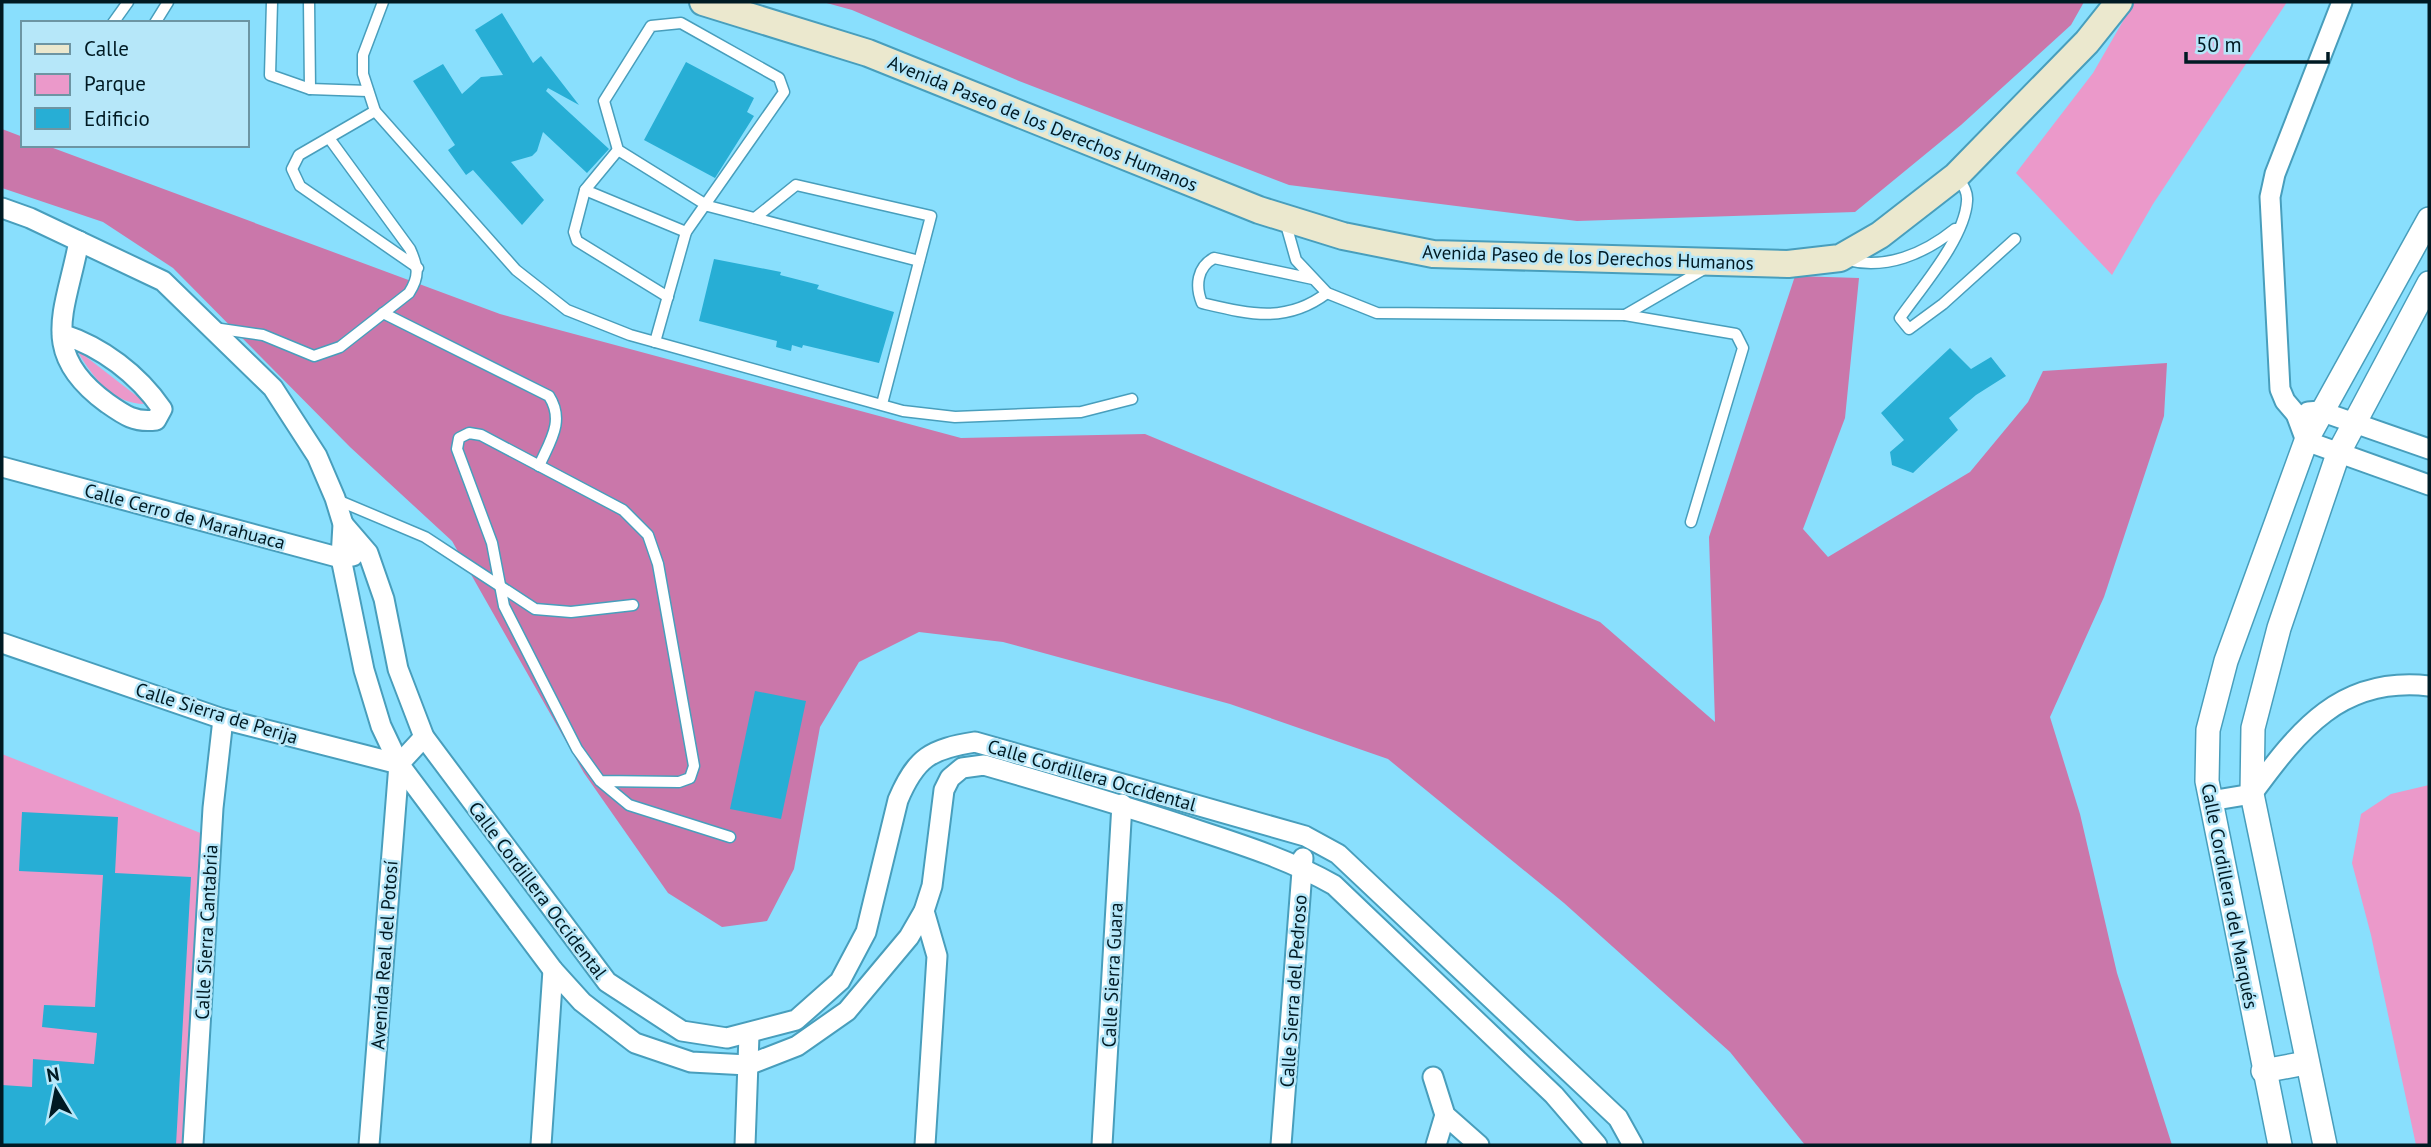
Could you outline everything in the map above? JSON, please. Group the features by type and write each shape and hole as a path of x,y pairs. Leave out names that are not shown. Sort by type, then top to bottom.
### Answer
{"main road":[{"name":"Avenida Paseo de los Derechos Humanos","path":"703,2 868,53 1284,218 1343,236 1433,254 1713,264 1788,264 1840,258 1880,235 1956,176 2087,42 2119,2"}],"street":[{"path":"2342,2 2275,174 2270,197 2280,389 2285,401 2296,414 2306,441 2429,485"},
{"name":"Calle Cordillera Occidental","path":"2,208 30,218 163,281 273,388 317,456 335,498 342,524 341,558 364,670 381,726 399,764 553,970 582,1002 635,1043 691,1062 748,1065 797,1046 848,1012 909,937 924,911 932,886 940,802 950,778 962,768 984,765 1122,804 1302,867 1334,885 1554,1096 1594,1140"},
{"name":"Calle Cordillera del Marqués","path":"2280,1145 2210,801 2207,781 2208,730 2226,661 2306,441 2320,411 2429,219"},
{"path":"62,334 84,341 122,365 151,393 162,409 156,420 139,422 92,392 64,356 62,334 63,304 79,241"},
{"path":"2325,1145 2252,794 2253,728 2279,628 2338,454 2429,283"},
{"path":"2296,414 2320,411 2429,449"},
{"name":"Calle Cerro de Marahuaca","path":"2,467 341,558 368,553"},
{"name":"Calle Cordillera Occidental","path":"342,524 368,553 384,599 398,669 424,737 607,982 682,1031 727,1038 749,1035 796,1020 839,981 866,932 898,800 907,779 918,763 940,749 975,741 1305,836 1338,854 1618,1118 1633,1145"},
{"name":"Calle Sierra de Perija","path":"2,643 223,719 399,764"},
{"path":"2210,801 2252,794 2285,750 2324,711 2349,697 2378,688 2429,687"},
{"name":"Calle Sierra Cantabria","path":"193,1145 213,808 223,719"},
{"path":"399,764 424,737"},
{"name":"Avenida Real del Potosí","path":"369,1145 399,764"},
{"name":"Calle Sierra Guara","path":"1102,1145 1122,804"},
{"name":"Calle Sierra del Pedroso","path":"1281,1145 1305,836"},
{"path":"924,911 937,956 925,1145"},
{"path":"541,1145 553,970"},
{"path":"745,1145 749,1035"},
{"path":"2263,1070 2306,1063"},
{"path":"1433,1077 1445,1115 1479,1145"},
{"path":"1436,1145 1445,1115"},
{"path":"1594,1140 1618,1118"}],"lane":[{"path":"114,21 128,2"},
{"path":"156,21 168,2"},
{"path":"272,2 270,75 310,89 368,91"},
{"path":"309,2 310,89"},
{"path":"383,2 363,55 363,75 374,111 516,270 567,310 655,342 903,411 955,416 1081,412 1132,399"},
{"path":"655,342 686,232 708,206 784,92 779,78 681,23 651,26 604,101 618,150 708,206 919,261"},
{"path":"374,111 299,155 292,169 300,186 418,268"},
{"path":"211,327 262,335 314,356 340,347 410,293 417,281 418,268 410,249 329,138"},
{"path":"618,150 585,190 574,232 577,241 668,297"},
{"path":"1956,176 1965,188 1967,201 1961,224 1938,265 1900,318 1909,329 1943,304 2015,239"},
{"path":"755,218 796,185 931,216 882,404"},
{"path":"585,190 686,232"},
{"path":"1284,218 1296,260 1327,293 1377,313 1625,315 1736,334 1743,348 1691,522"},
{"path":"1840,258 1867,265 1898,261 1944,238 1961,224"},
{"path":"1314,279 1214,258 1203,267 1197,289 1202,303 1269,315 1309,306 1327,293"},
{"path":"1625,315 1713,264"},
{"path":"383,313 549,396 556,407 558,422 538,466"},
{"path":"600,781 679,782 690,778 694,766 658,564 648,535 623,510 481,435 469,433 459,438 457,449 492,543 504,606 571,737 600,781 629,805 730,837"},
{"path":"335,498 425,537 535,609 571,612 633,605"}],"green space":[{"path":"2134,2 2287,2 2153,204 2112,275 2016,173 2093,73"},
{"path":"76,349 147,404 123,400 113,394 96,379"},
{"path":"2,754 203,834 182,1145 2,1145"},
{"path":"2429,785 2429,1145 2416,1145 2371,935 2352,863 2361,814 2391,794"}],"shaded area":[{"path":"823,2 2084,2 2071,25 1961,125 1855,212 1577,221 1289,185 1019,81 852,10"},
{"path":"2,129 21,136 21,147 50,147 500,314 961,438 1145,434 1600,622 1715,722 1709,537 1795,276 1859,278 1845,418 1803,529 1828,557 1970,472 2028,402 2043,371 2167,363 2164,416 2104,597 2050,717 2080,814 2117,973 2172,1145 1805,1145 1730,1052 1564,903 1388,759 1230,704 1003,642 919,632 859,662 820,727 794,869 767,921 722,927 668,893 584,773 452,541 350,447 173,268 103,222 2,188"}],"building":[{"path":"502,13 533,63 541,56 579,105 548,88 546,91 609,149 587,173 543,132 537,151 532,156 511,162 544,200 522,225 473,170 466,175 448,150 455,145 413,81 443,64 462,94 481,77 503,75 475,30"},
{"path":"686,62 754,98 747,112 754,116 715,178 644,140"},
{"path":"714,259 781,272 780,275 819,285 817,289 894,312 879,363 803,345 802,348 792,345 791,351 776,347 777,341 699,321"},
{"path":"1950,348 1971,369 1991,357 2006,376 1976,395 1949,418 1958,430 1913,473 1892,465 1890,452 1904,440 1881,413"},
{"path":"755,691 806,701 781,819 730,809"},
{"path":"22,812 118,817 115,873 191,877 176,1145 2,1145 2,1085 32,1087 33,1059 94,1064 97,1033 42,1027 44,1005 95,1007 103,875 19,871"}]}
